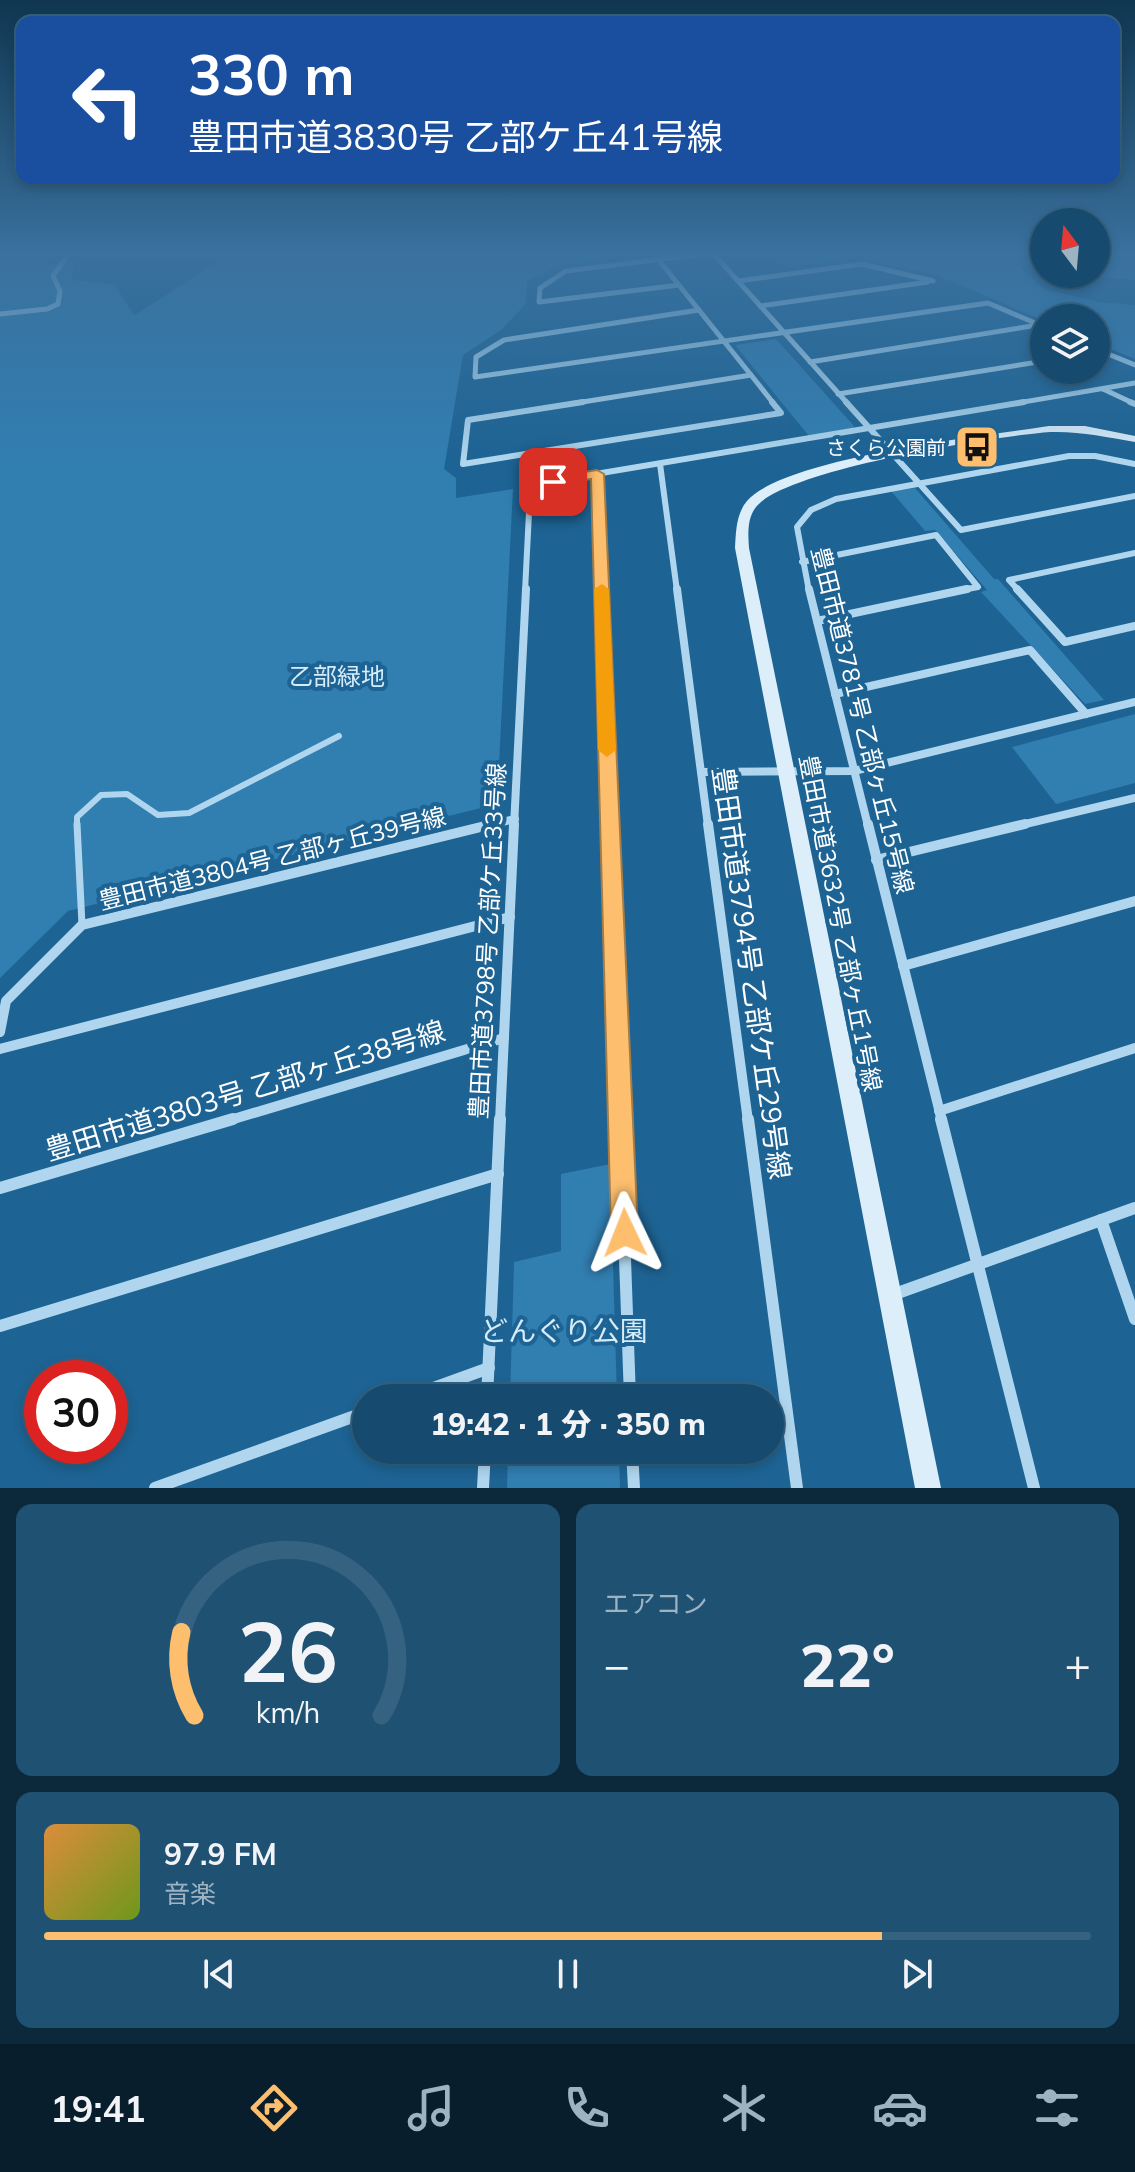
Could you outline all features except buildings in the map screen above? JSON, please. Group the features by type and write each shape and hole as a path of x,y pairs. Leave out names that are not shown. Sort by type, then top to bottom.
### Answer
{"street":[{"path":"618,322 504,340 476,357 475,377 856,322"},
{"path":"709,322 724,341 751,375 781,413 463,464 468,420 751,375"},
{"path":"775,322 870,430 886,457 918,483 961,530 1135,496"},
{"path":"810,362 1040,325 1034,322"},
{"path":"1110,355 1135,365"},
{"path":"838,394 1030,363"},
{"path":"530,485 1135,383"},
{"path":"1102,389 1135,404"},
{"name":"豊田市道3632号 乙部ヶ丘1号線","path":"928,1488 742,548 742,522 752,502 775,484 813,471 1049,429 1085,429 1135,439"},
{"name":"豊田市道3798号 乙部ケ丘33号線","path":"488,1384 532,454"},
{"name":"豊田市道3781号 乙部ヶ丘15号線","path":"1034,1488 802,562 797,527 811,510 836,499 918,483 1069,456 1095,456 1135,464"},
{"name":"豊田市道3794号 乙部ケ丘29号線","path":"660,464 797,1488"},
{"path":"597,474 630,1384"},
{"path":"802,562 936,535 978,587 817,621"},
{"path":"1135,553 1009,580 1065,642 1135,626"},
{"path":"835,694 1030,650 1086,714"},
{"path":"701,772 854,771 1135,702"},
{"path":"876,860 1135,798"},
{"name":"豊田市道3804号 乙部ヶ丘39号線","path":"0,1032 6,1001 82,925 515,819"},
{"path":"903,966 1135,901"},
{"path":"0,1049 510,917"},
{"name":"豊田市道3803号 乙部ヶ丘38号線","path":"0,1188 504,1038"},
{"path":"939,1111 1135,1048"},
{"path":"0,1326 498,1174"},
{"path":"892,1295 1135,1208"},
{"path":"1101,1220 1135,1319"},
{"path":"445,1384 489,1368"},
{"path":"155,1488 352,1417"},
{"path":"483,1488 484,1464"},
{"path":"633,1464 634,1488"}],"lane":[{"path":"82,925 77,817 101,795 127,794 158,815 189,813 339,736"}],"green space":[{"name":"乙部緑地","path":"0,322 508,322 463,355 444,469 456,478 456,498 513,489 497,804 68,911 0,978"},
{"path":"1110,322 1135,322 1135,359 1110,349"},
{"path":"776,339 853,428 809,436 735,345"},
{"path":"915,488 1104,700 1085,704 981,592 987,590 935,530 925,531 891,491"},
{"path":"1135,714 1135,783 1056,804 1012,747"},
{"name":"どんぐり公園","path":"610,1164 617,1384 510,1384 514,1262 561,1251 561,1174"},
{"path":"508,1464 619,1464 620,1488 507,1488"}],"slow traffic":[{"path":"602,589 607,750"}],"place":[{"name":"さくら公園前","path":"977,447"}],"route":[{"path":"553,482 597,474 625,1233"}]}
